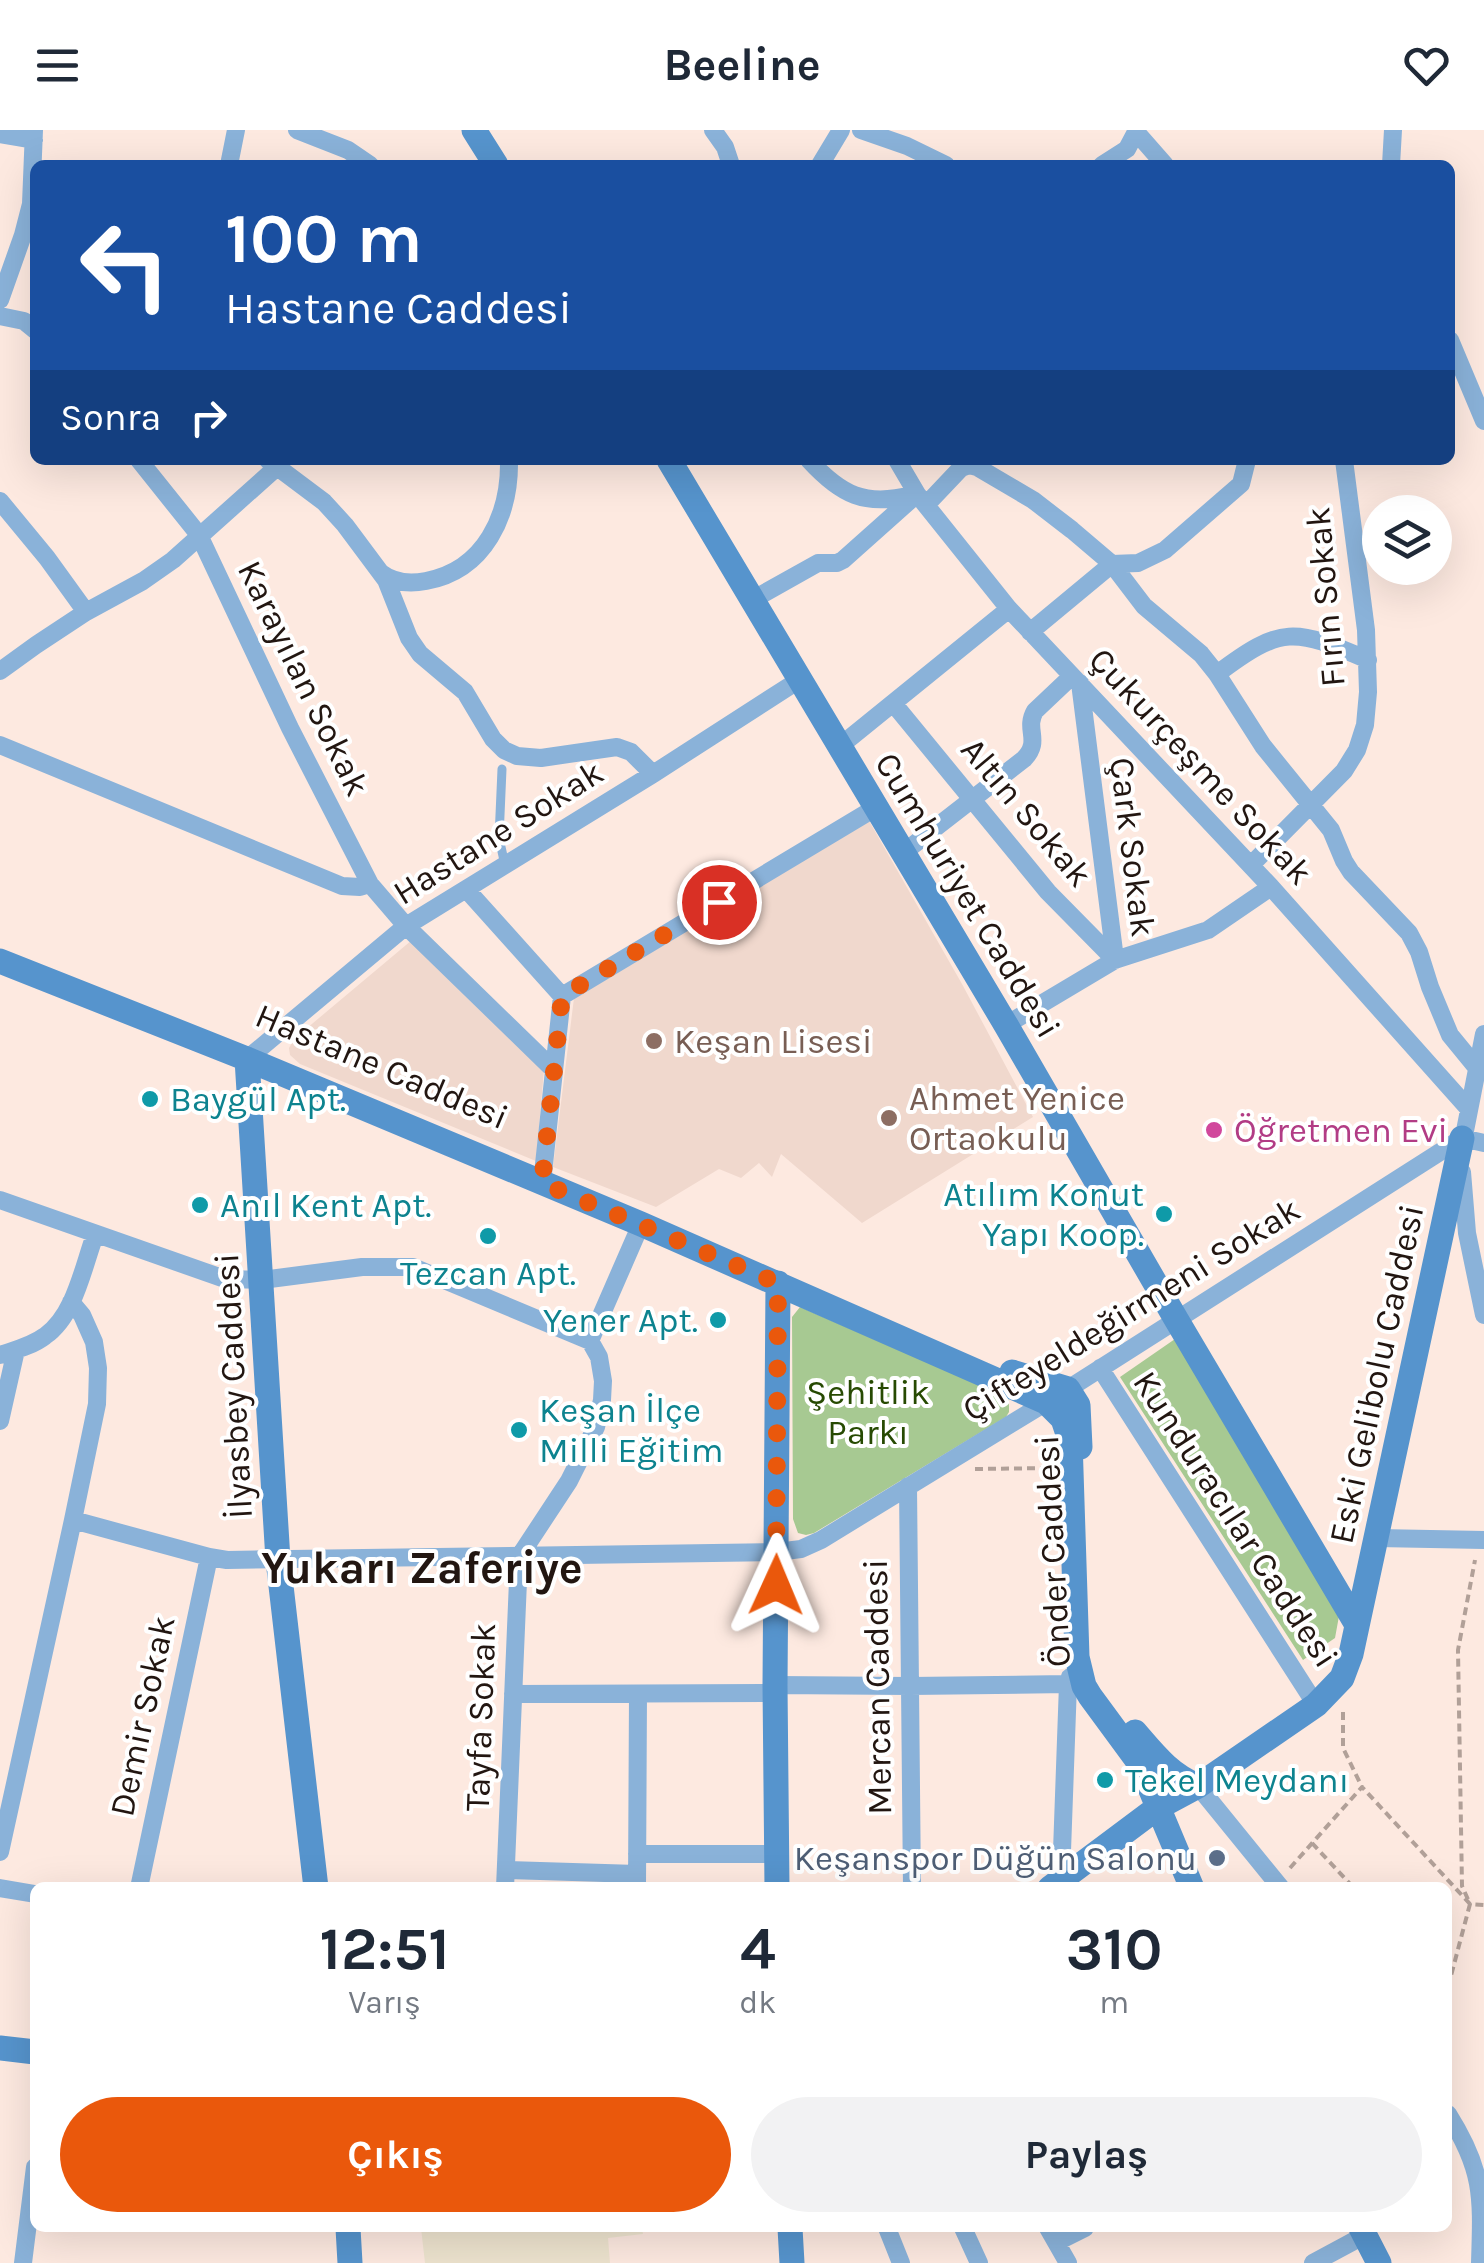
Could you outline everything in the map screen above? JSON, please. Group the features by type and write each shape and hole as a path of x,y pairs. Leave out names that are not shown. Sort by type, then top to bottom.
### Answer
{"main road":[{"path":"474,130 493,160"},
{"name":"Cumhuriyet Caddesi","path":"672,465 1006,1024 1357,1625"},
{"name":"Hastane Caddesi","path":"0,948 1057,1396"},
{"name":"Hastane Caddesi","path":"0,962 252,1055"},
{"name":"İlyasbey Caddesi","path":"252,1055 278,1560 315,1882"},
{"name":"Eski Gelibolu Caddesi","path":"1348,1666 1431,1283 1473,1141"},
{"name":"Hastane Caddesi","path":"543,1178 778,1283 1057,1396"},
{"path":"777,1882 778,1283"},
{"name":"Önder Caddesi","path":"1189,1882 1140,1764 1084,1686 1077,1658 1068,1431 1057,1396 1076,1400 1079,1412 1090,1672 1101,1692 1160,1762 1181,1779 1198,1786"},
{"path":"1056,1882 1157,1808 1198,1786 1316,1705 1336,1687 1348,1666"},
{"path":"0,2048 30,2051"},
{"path":"348,2232 350,2263"},
{"path":"790,2232 792,2263"},
{"path":"1364,2232 1379,2263"}],"street":[{"path":"230,160 236,130"},
{"path":"297,130 348,150 363,160"},
{"path":"713,130 729,160"},
{"path":"823,160 841,130"},
{"path":"862,130 936,160"},
{"path":"1391,160 1393,130"},
{"path":"1110,160 1127,149 1137,131 1161,160"},
{"path":"0,134 34,135 33,160"},
{"path":"0,300 30,204"},
{"path":"0,316 24,320 30,325"},
{"path":"1455,352 1484,421"},
{"name":"Karayılan Sokak","path":"143,465 200,535 290,728 370,884 406,926 554,1070"},
{"path":"0,671 86,612 173,560 272,465"},
{"path":"274,465 336,513 380,572 420,654 464,692 504,750 517,756 541,758 617,747 630,752 653,774"},
{"path":"394,601 394,588 400,583 431,580 456,571 480,553 502,506 508,465"},
{"path":"814,465 836,486 855,496 922,500"},
{"name":"Çukurçeşme Sokak","path":"901,465 922,500 1030,632 1251,865 1468,1108"},
{"path":"1030,632 1112,564 1146,561 1174,544 1241,484 1246,465"},
{"name":"Fırın Sokak","path":"1251,865 1344,771 1357,750 1367,710 1366,630 1345,465"},
{"path":"752,600 818,563 842,560 962,468 973,466 1033,500 1112,564 1144,606 1190,644 1217,674 1263,746 1331,830 1351,872 1409,934 1450,1034 1476,1068"},
{"path":"0,500 86,612"},
{"path":"380,572 392,580 408,582"},
{"path":"840,746 1009,608"},
{"path":"1217,674 1254,647 1284,636 1317,640 1368,660"},
{"path":"902,853 1031,752 1031,718 1035,711 1076,679"},
{"name":"Çark Sokak","path":"1076,679 1115,960"},
{"name":"Hastane Sokak","path":"252,1055 406,926 799,680"},
{"name":"Altın Sokak","path":"893,702 1048,892 1115,960"},
{"name":"Hastane Sokak","path":"0,745 342,886 370,884"},
{"path":"562,996 875,808"},
{"path":"1006,1024 1115,960 1208,930 1271,887"},
{"path":"466,889 562,996 543,1178"},
{"path":"1484,1034 1468,1108 1473,1141 1464,1211 1484,1315"},
{"name":"Çifteyeldeğirmeni Sokak","path":"74,1520 209,1557 244,1560 801,1549 1473,1141"},
{"path":"0,1200 215,1278 262,1280 362,1267 413,1267 590,1341 599,1357 603,1381 596,1427 569,1481 518,1557"},
{"path":"590,1341 641,1224"},
{"path":"0,1420 8,1352 52,1331 71,1302 95,1234"},
{"path":"1431,1283 1440,1261 1451,1253 1466,1254 1475,1272"},
{"path":"0,1852 5,1800 74,1520 97,1404 96,1354 90,1330 71,1302"},
{"name":"Kunduracılar Caddesi","path":"1100,1368 1316,1705"},
{"name":"Mercan Caddesi","path":"908,1486 912,1882"},
{"path":"1377,1538 1481,1540"},
{"name":"Demir Sokak","path":"140,1882 209,1557"},
{"name":"Tayfa Sokak","path":"505,1879 518,1557"},
{"path":"1055,1882 1068,1684 1077,1658"},
{"path":"513,1694 1068,1684"},
{"path":"505,1879 637,1881 638,1694"},
{"path":"1198,1786 1277,1882"},
{"path":"637,1854 777,1854"},
{"path":"0,1888 30,1893"},
{"path":"1452,2122 1476,2167 1483,2212 1480,2263"},
{"path":"24,2263 30,2211"},
{"path":"889,2232 901,2263"},
{"path":"965,2232 978,2263"},
{"path":"1313,2263 1361,2232"},
{"path":"1052,2235 1068,2263"}],"lane":[{"path":"502,769 499,838 505,865"}],"path":[{"path":"974,1468 1070,1468"},
{"path":"1452,1972 1470,1904 1462,1886 1458,1650 1481,1540"},
{"path":"1348,1666 1341,1737 1348,1761 1362,1788 1450,1882"},
{"path":"1281,1882 1362,1788"},
{"path":"1312,1843 1348,1882"},
{"path":"1452,1885 1470,1904 1484,1905"}],"shaded area":[{"path":"868,819 1033,1117 862,1223 781,1154 772,1177 759,1163 741,1178 719,1169 656,1207 553,1167 574,998"},
{"path":"412,940 544,1070 536,1161 300,1064 290,1055 294,1039"},
{"path":"421,2232 643,2234 608,2238 610,2263 425,2263"}],"green space":[{"name":"Şehitlik Parkı","path":"800,1307 1005,1396 1009,1412 814,1533 798,1533 793,1519 792,1317"},
{"path":"1175,1339 1339,1616 1335,1638 1303,1660 1120,1377"}],"place":[{"name":"Keşan Lisesi","path":"654,1041"},
{"name":"Baygül Apt.","path":"150,1099"},
{"name":"Ahmet Yenice Ortaokulu","path":"889,1118"},
{"name":"Öğretmen Evi","path":"1214,1130"},
{"name":"Anıl Kent Apt.","path":"200,1205"},
{"name":"Atılım Konut Yapı Koop.","path":"1164,1214"},
{"name":"Tezcan Apt.","path":"488,1236"},
{"name":"Yener Apt.","path":"718,1320"},
{"name":"Keşan İlçe Milli Eğitim","path":"519,1430"},
{"name":"Tekel Meydanı","path":"1105,1780"},
{"name":"Keşanspor Düğün Salonu","path":"1217,1858"}],"district":[{"name":"Yukarı Zaferiye","path":"422,1567"}],"route":[{"path":"719,902 562,996 542,1183 778,1283 776,1585"}]}
